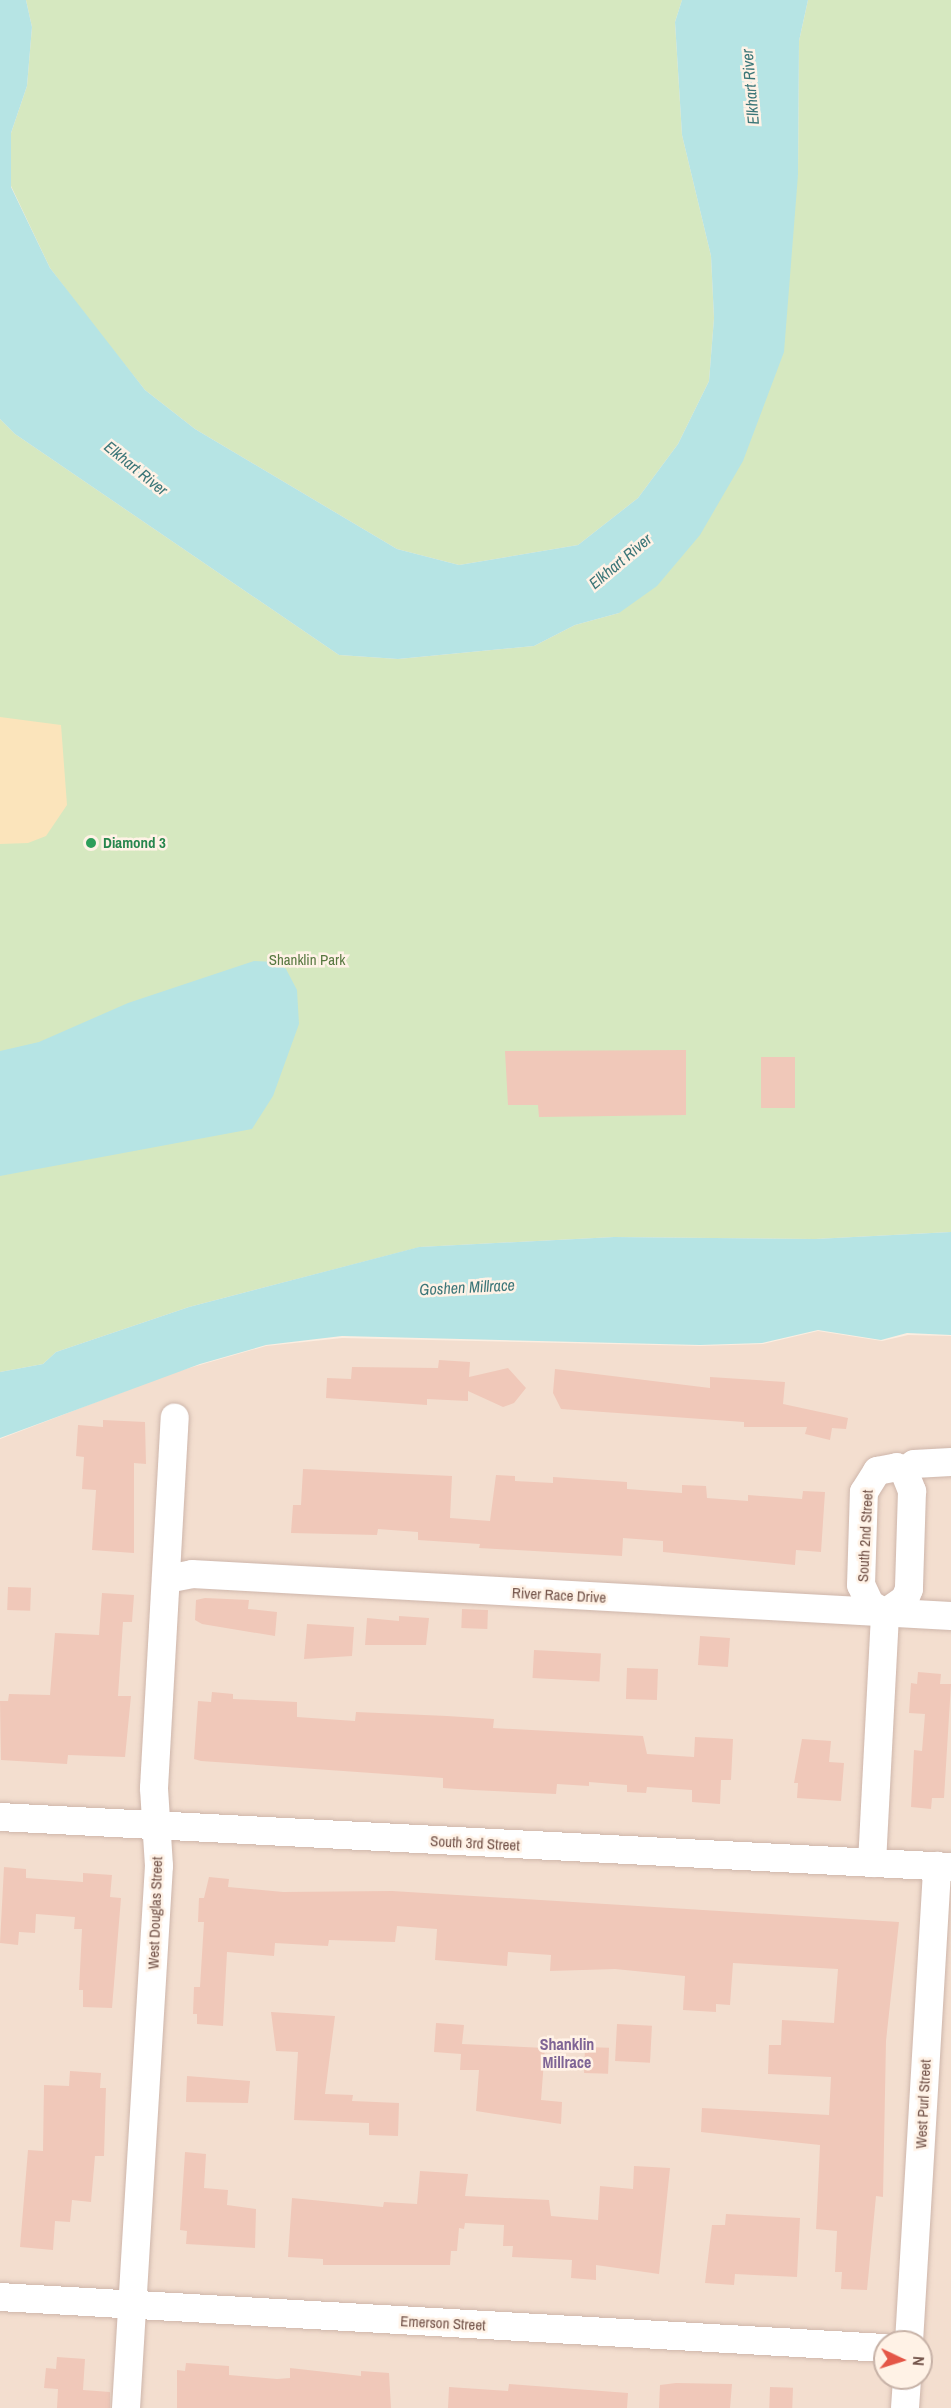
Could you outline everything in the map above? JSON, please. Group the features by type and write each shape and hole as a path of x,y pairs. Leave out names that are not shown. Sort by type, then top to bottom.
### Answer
{"street":[{"name":"West Douglas Street","path":"126,2408 159,1866 154,1788 175,1418"},
{"name":"South 2nd Street","path":"885,1613 870,1604 861,1586 864,1492 877,1471 897,1467 904,1471 914,1464 951,1462"},
{"path":"872,1863 885,1613 905,1599 909,1589 912,1491 904,1471"},
{"name":"River Race Drive","path":"167,1579 192,1574 951,1616"},
{"name":"South 3rd Street","path":"0,1817 944,1867"},
{"name":"West Purl Street","path":"910,2330 944,1867"},
{"name":"Emerson Street","path":"0,2298 873,2347"},
{"path":"905,2408 906,2390"}],"shaded area":[{"path":"818,1331 882,1341 908,1335 951,1336 951,2408 0,2408 0,1439 172,1373 266,1346 342,1338 700,1346 763,1344"}],"green space":[{"path":"26,0 682,0 675,22 682,135 711,256 714,318 709,381 678,444 638,498 578,545 459,565 397,549 195,429 145,390 50,268 11,186 11,133 27,86 32,27"},
{"name":"Shanklin Park","path":"808,0 951,0 951,1232 815,1239 614,1237 420,1247 189,1307 56,1352 43,1364 0,1372 0,419 15,434 339,655 398,659 534,646 575,625 619,613 798,175 799,41"}],"sand":[{"path":"0,717 61,725 67,805 46,836 28,843 0,844"}],"water":[{"name":"Elkhart River","path":"0,0 26,0 32,27 27,86 11,133 11,187 50,268 145,390 195,429 397,549 459,565 578,545 638,498 678,444 709,381 714,318 711,256 682,135 675,22 682,0 808,0 799,41 798,175 784,352 743,461 700,535 657,586 619,613 575,625 534,646 398,659 339,655 15,434 0,419"},
{"path":"254,961 277,962 286,969 297,990 299,1024 273,1096 252,1129 0,1176 0,1051 39,1042 128,1003"},
{"name":"Goshen Millrace","path":"951,1232 951,1335 907,1333 881,1340 818,1330 762,1343 700,1345 342,1336 266,1345 200,1364 0,1438 0,1372 43,1364 56,1352 189,1307 419,1247 614,1237 815,1239"}],"building":[{"path":"686,1050 686,1115 539,1117 538,1105 508,1105 505,1051"},
{"path":"761,1057 795,1057 795,1108 761,1108"},
{"path":"439,1360 470,1362 469,1377 508,1368 526,1388 514,1403 503,1407 468,1391 468,1401 427,1399 427,1405 326,1398 327,1378 351,1379 352,1367 438,1368"},
{"path":"555,1369 710,1388 710,1377 785,1382 783,1404 848,1418 846,1429 832,1428 830,1440 805,1434 807,1427 744,1427 744,1422 561,1409 553,1393"},
{"path":"103,1420 145,1422 146,1464 134,1463 134,1553 92,1550 96,1490 82,1489 84,1457 76,1456 78,1425 103,1427"},
{"path":"303,1469 452,1476 450,1518 490,1521 496,1475 515,1476 515,1481 553,1483 553,1477 627,1482 627,1489 682,1493 682,1485 706,1486 707,1498 748,1501 748,1495 802,1499 803,1491 825,1492 821,1552 796,1550 795,1565 663,1552 663,1541 623,1538 622,1556 479,1548 480,1544 418,1540 418,1532 378,1529 377,1535 291,1533 293,1505 301,1505"},
{"path":"8,1587 31,1588 30,1611 7,1610"},
{"path":"102,1593 134,1595 132,1622 123,1622 118,1696 131,1696 125,1757 68,1755 67,1764 1,1760 0,1701 8,1701 9,1694 50,1695 55,1633 99,1635"},
{"path":"205,1598 249,1600 248,1609 277,1612 275,1636 202,1624 195,1620 196,1600"},
{"path":"462,1609 488,1610 487,1629 461,1628"},
{"path":"399,1616 429,1618 426,1645 365,1645 367,1618 399,1621"},
{"path":"307,1624 354,1627 352,1656 304,1659"},
{"path":"700,1636 730,1638 728,1667 698,1665"},
{"path":"534,1650 601,1654 599,1681 533,1678"},
{"path":"627,1668 658,1669 657,1700 626,1699"},
{"path":"918,1672 941,1674 940,1684 951,1684 944,1798 932,1798 931,1809 911,1807 914,1750 922,1751 925,1714 909,1713 911,1683 917,1684"},
{"path":"212,1692 233,1694 233,1699 297,1702 297,1717 355,1721 356,1712 447,1716 494,1719 493,1728 643,1736 647,1754 694,1757 695,1737 733,1739 731,1780 721,1780 720,1804 692,1802 692,1790 647,1787 646,1793 627,1792 627,1785 589,1782 589,1786 557,1784 556,1794 473,1790 443,1788 443,1778 201,1761 194,1759 198,1701 211,1702"},
{"path":"802,1739 831,1741 829,1762 844,1763 841,1801 797,1798 798,1783 794,1783"},
{"path":"4,1867 26,1869 26,1878 83,1882 83,1873 112,1875 110,1897 121,1898 112,2008 83,2007 83,1990 79,1990 82,1929 74,1929 75,1917 36,1914 35,1933 19,1932 18,1945 0,1943"},
{"path":"209,1877 229,1879 228,1887 283,1892 392,1891 899,1922 886,2041 883,2197 876,2196 867,2290 841,2289 842,2272 835,2272 837,2231 816,2229 820,2145 701,2132 702,2108 829,2115 831,2077 768,2074 769,2045 781,2045 782,2020 834,2023 838,1969 733,1963 730,2005 716,2004 716,2012 683,2010 685,1976 615,1969 550,1971 551,1955 508,1952 507,1966 435,1960 437,1929 397,1926 395,1942 329,1940 328,1946 275,1943 274,1956 227,1952 223,2026 197,2024 197,2014 193,2014 194,1987 200,1987 204,1922 198,1922 199,1898 204,1898"},
{"path":"271,2012 335,2016 325,2094 353,2095 352,2101 399,2103 398,2136 369,2135 369,2123 294,2120 298,2052 276,2051"},
{"path":"436,2023 464,2025 462,2044 545,2048 541,2100 562,2102 561,2124 476,2111 479,2070 460,2070 461,2054 434,2052"},
{"path":"617,2024 652,2026 650,2063 615,2061"},
{"path":"585,2047 609,2048 608,2074 584,2073"},
{"path":"70,2071 101,2073 100,2088 106,2088 104,2156 95,2156 91,2202 72,2200 70,2222 55,2221 53,2250 20,2247 28,2150 43,2151 44,2085 69,2086"},
{"path":"187,2076 250,2081 248,2103 186,2102"},
{"path":"185,2152 206,2154 204,2188 228,2190 227,2205 256,2209 255,2248 186,2244 187,2231 180,2230"},
{"path":"634,2166 670,2168 659,2274 596,2265 596,2280 571,2278 572,2260 512,2257 513,2246 503,2246 504,2225 465,2223 464,2229 459,2228 457,2251 451,2251 450,2265 323,2265 323,2259 288,2257 292,2198 383,2207 384,2202 417,2204 420,2171 468,2174 465,2196 549,2200 551,2216 598,2220 600,2186 633,2189"},
{"path":"726,2214 800,2218 797,2277 735,2274 734,2285 705,2283 712,2225 725,2225"},
{"path":"57,2357 85,2359 83,2390 110,2392 110,2408 57,2408 58,2389 44,2388 46,2368 56,2369"},
{"path":"186,2363 229,2366 229,2375 277,2379 290,2378 290,2368 361,2376 361,2371 389,2373 391,2408 177,2408 177,2370 185,2371"},
{"path":"509,2384 628,2393 627,2408 448,2408 449,2387 508,2391"},
{"path":"732,2384 730,2408 659,2408 660,2385"},
{"path":"770,2387 793,2388 792,2408 769,2408"}],"place":[{"name":"Diamond 3","path":"91,843"}],"district":[{"name":"Shanklin Millrace","path":"567,2053"}]}
